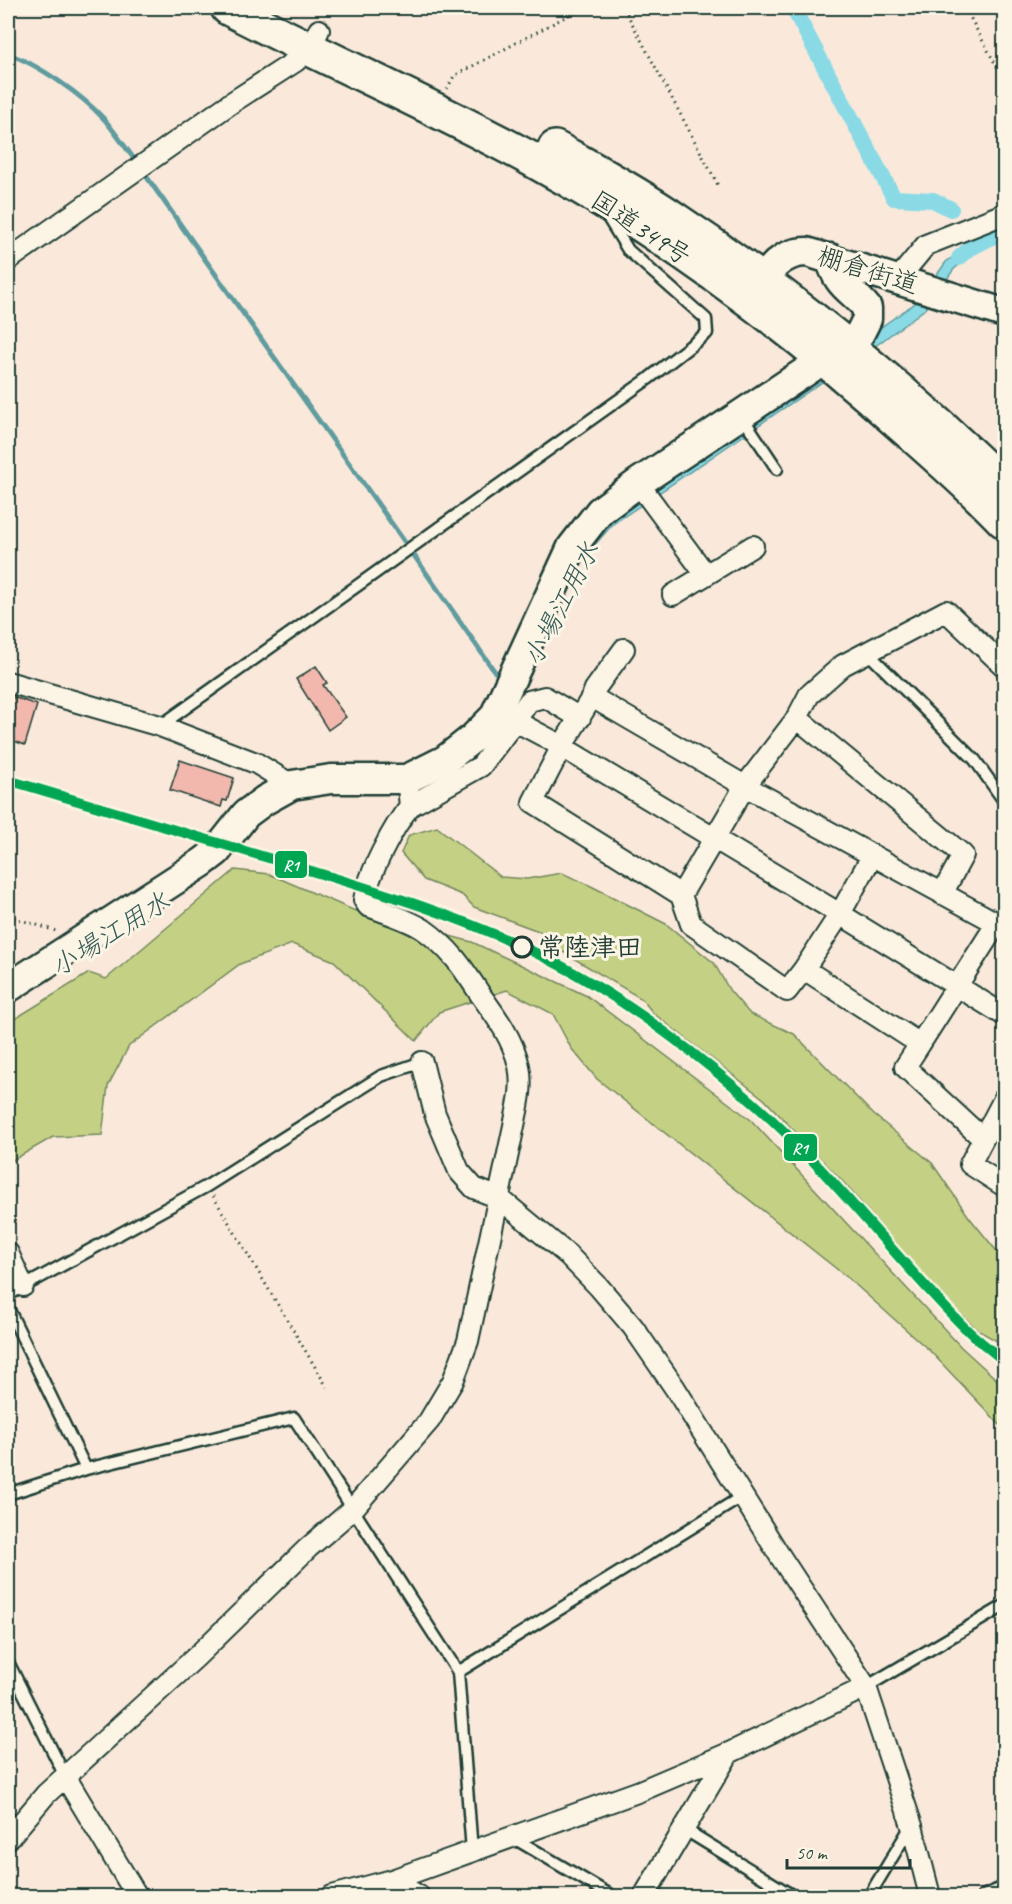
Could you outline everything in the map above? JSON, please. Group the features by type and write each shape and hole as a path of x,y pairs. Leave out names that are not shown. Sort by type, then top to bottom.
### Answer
{"highway":[{"name":"国道349号","path":"228,8 447,90 620,184 675,218 757,290 1005,521"},
{"name":"国道349号","path":"274,8 315,39 456,120 533,160 828,331 925,411 1005,486"}],"street":[{"path":"8,261 222,109 296,61 315,39"},
{"path":"897,279 926,245 1005,214"},
{"name":"棚倉街道","path":"757,290 782,258 794,252 807,252 1005,313"},
{"path":"830,258 841,284 859,297 867,308 867,319 860,333"},
{"path":"8,1839 46,1794 196,1657 308,1548 352,1510 429,1421 453,1381 468,1341 499,1198 521,1091 519,1068 513,1047 493,1011 466,971 448,950 420,928 368,906 364,900 366,887 401,818 409,792 473,738 494,717 572,546 600,510 644,492 746,423 811,368"},
{"path":"644,492 705,575"},
{"path":"673,595 753,546"},
{"path":"681,895 745,786 797,718 809,695 843,665 946,611 1005,666"},
{"path":"624,650 595,689 533,802 681,895 691,924 787,991 840,914 872,856"},
{"path":"8,682 160,726 256,764 292,785"},
{"path":"8,988 203,862 216,852 246,814 292,785 331,779 409,792 482,766 529,701 545,697 580,718"},
{"path":"592,697 745,786 1001,925 905,1067 982,1138"},
{"path":"797,718 963,855 942,894"},
{"path":"515,721 562,746 1005,1016"},
{"path":"804,969 920,1044"},
{"path":"422,1062 435,1114 459,1171 474,1188 499,1198 568,1256 626,1318 675,1388 866,1687 912,1826 930,1896"},
{"path":"1004,1100 970,1164 1005,1186"},
{"path":"8,1253 15,1290"},
{"path":"332,1896 387,1888 472,1851 640,1791 729,1753 866,1687"},
{"path":"644,1896 729,1753"},
{"path":"66,1778 136,1896"},
{"path":"387,1888 419,1896"}],"lane":[{"path":"160,726 648,379 706,333 706,319 628,250 595,197"},
{"path":"746,423 777,469"},
{"path":"867,652 975,760 1005,801"},
{"path":"15,1290 207,1186 381,1076 422,1062"},
{"path":"8,1308 86,1469"},
{"path":"8,1494 86,1469 294,1418 458,1672 472,1851"},
{"path":"458,1672 743,1496"},
{"path":"866,1687 1005,1606"},
{"path":"8,1662 66,1778"},
{"path":"869,1896 912,1826"},
{"path":"684,1829 793,1896"},
{"path":"512,1837 612,1896"},
{"path":"982,1896 1005,1887"}],"path":[{"path":"447,90 454,76 582,8"},
{"path":"624,8 718,185"},
{"path":"965,8 1005,80"},
{"path":"8,916 81,939"},
{"path":"207,1186 327,1388"}],"green space":[{"path":"437,827 501,877 527,879 562,873 666,924 714,963 730,991 750,1014 794,1034 873,1114 932,1163 969,1217 1004,1260 1004,1325 997,1341 979,1331 938,1293 844,1183 764,1099 653,1013 642,999 553,946 541,932 474,907 462,895 424,880 401,853 409,835"},
{"path":"235,870 269,874 353,910 472,942 587,996 751,1120 961,1347 1004,1386 1004,1429 930,1351 848,1278 597,1079 571,1048 553,1014 507,990 439,1012 416,1041 334,961 292,944 240,964 129,1046 108,1086 102,1135 53,1137 8,1163 8,1023 89,973 106,979"}],"water":[{"path":"974,241 978,251 954,269 925,309 874,347 613,524 585,556 506,726 577,552 592,530 918,301 946,262"}],"building":[{"path":"316,666 327,683 323,685 346,717 328,730 296,679"},
{"path":"13,697 37,705 25,745 8,739 8,713"},
{"path":"180,760 234,778 227,801 223,800 221,807 170,790"}],"waterway":[{"path":"793,8 894,198 933,200 951,209"},
{"path":"8,54 33,65 84,100 104,119 135,160"},
{"path":"144,173 404,541"},
{"name":"小場江用水","path":"959,258 969,249 1004,231"},
{"path":"413,554 495,672"}],"transit line":[{"name":"R1","path":"8,780 310,870 414,904 515,943 600,988 674,1038 773,1121 829,1178 936,1298 1004,1361"}],"place":[{"name":"常陸津田","path":"522,947"}]}
